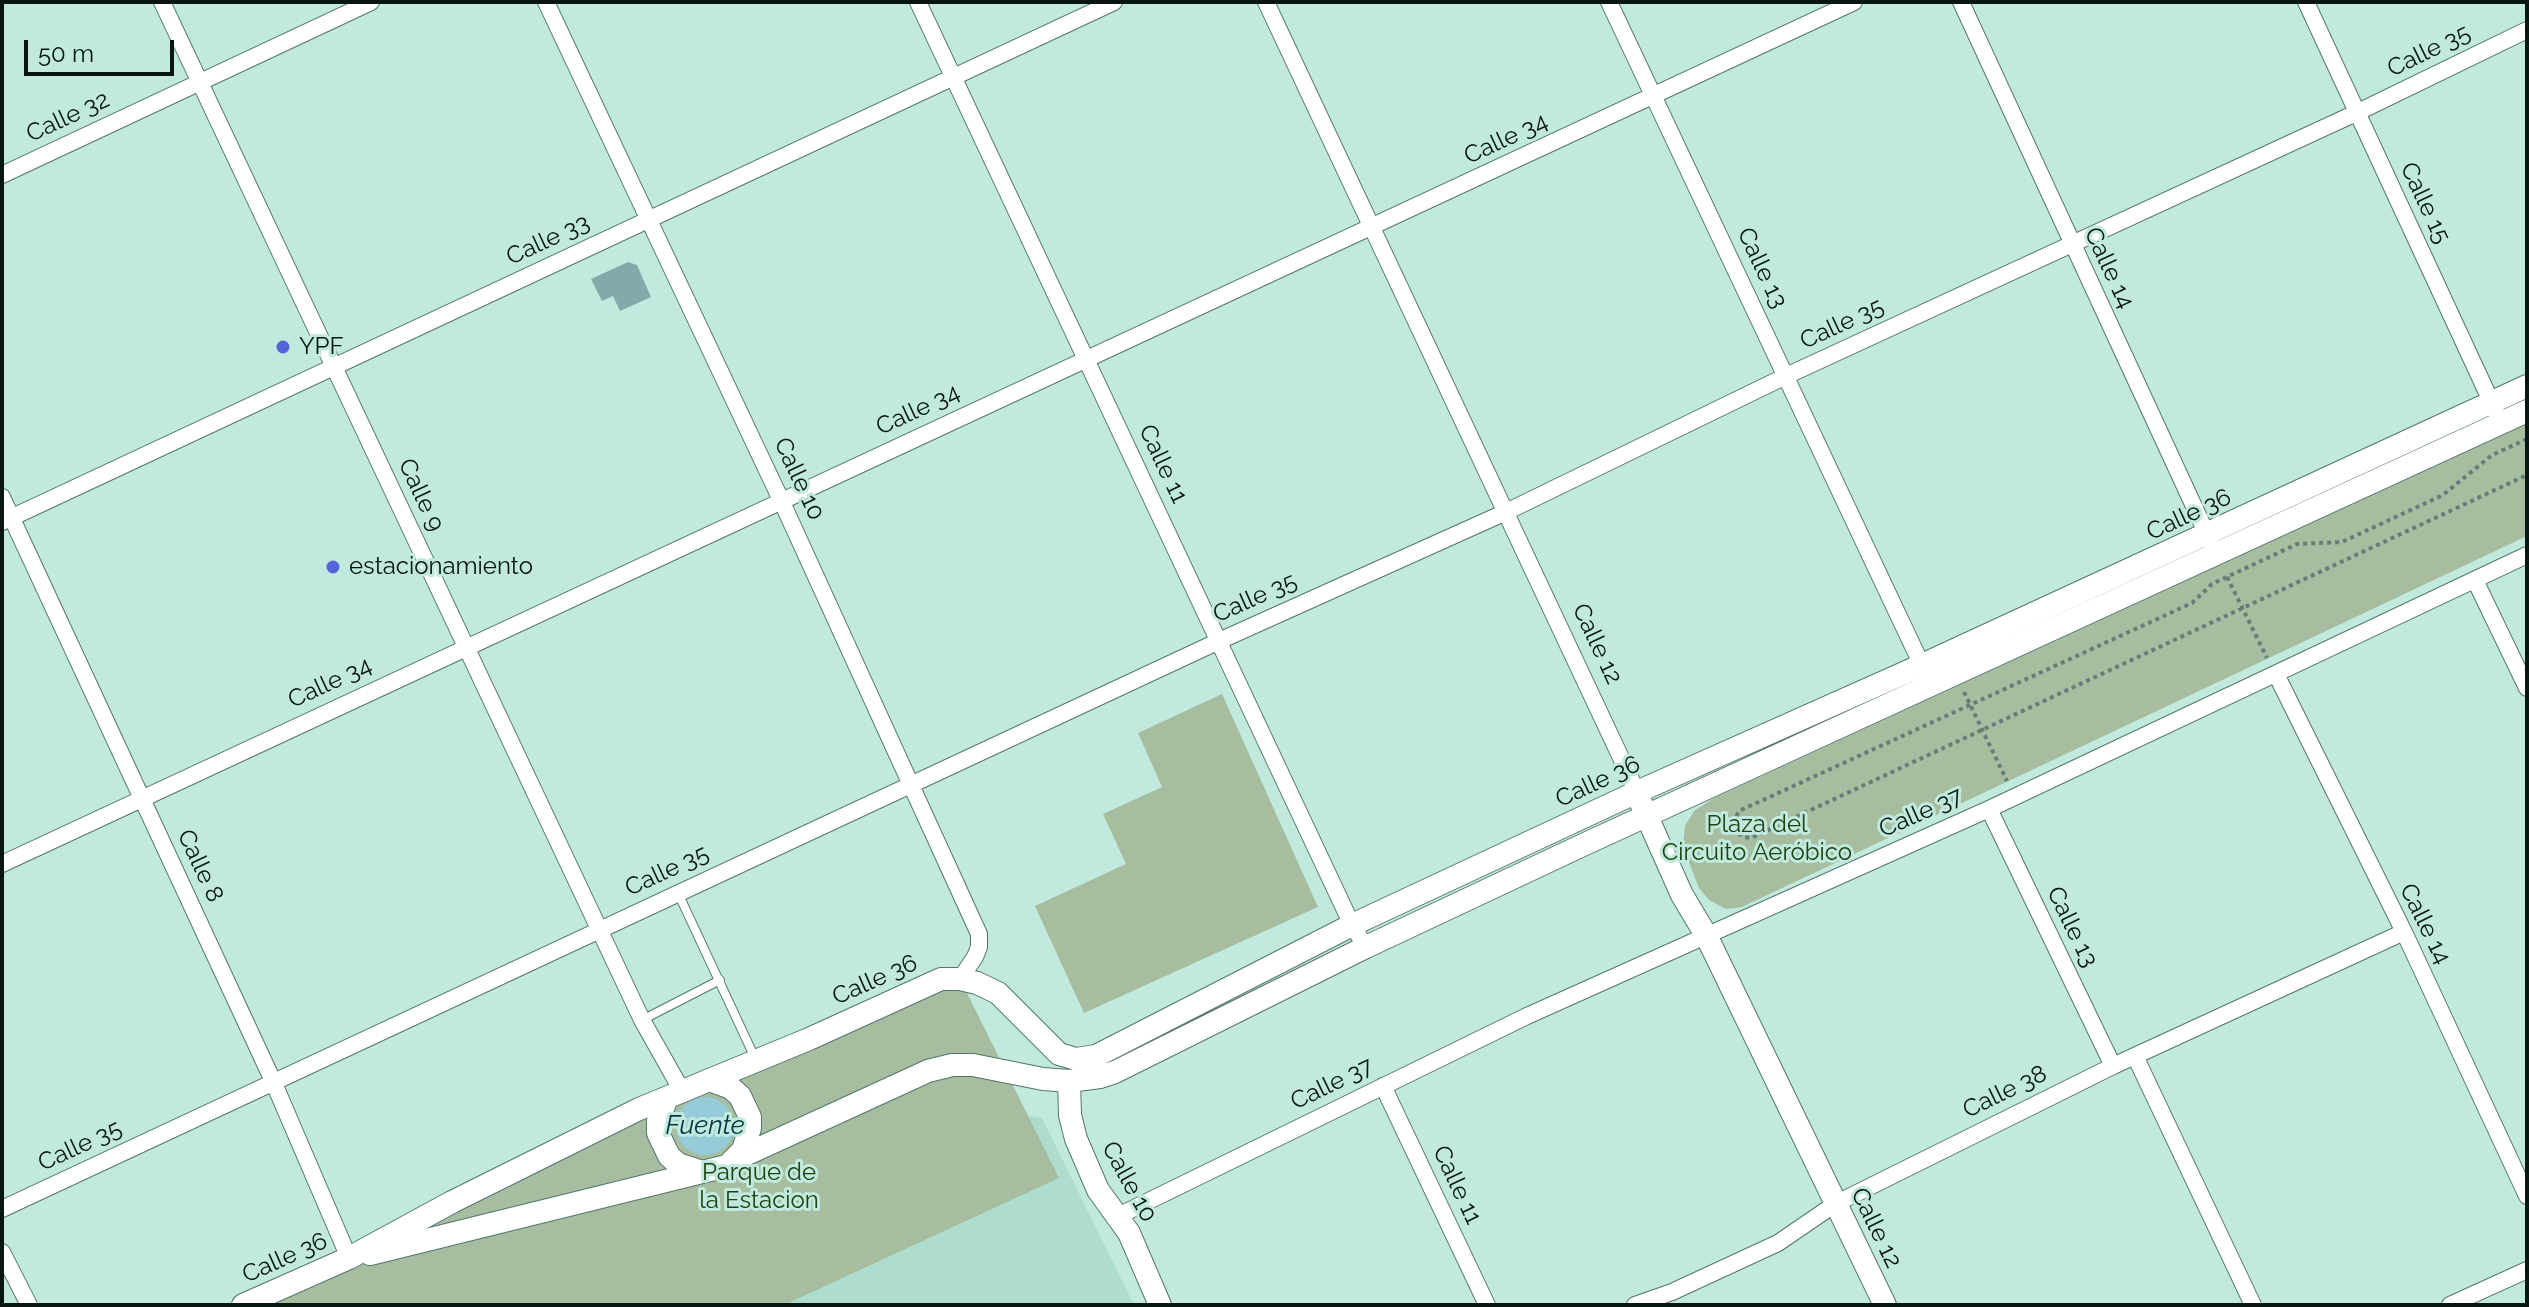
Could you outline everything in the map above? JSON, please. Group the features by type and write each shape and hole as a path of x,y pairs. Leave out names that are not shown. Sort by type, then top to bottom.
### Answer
{"street":[{"name":"Calle 9","path":"162,2 642,1020 674,1095"},
{"name":"Calle 32","path":"2,175 371,2"},
{"name":"Calle 10","path":"546,2 781,500 979,934 975,957 960,979"},
{"name":"Calle 11","path":"918,2 1352,925 1366,947"},
{"name":"Calle 33","path":"7,520 1114,2"},
{"name":"Calle 12","path":"1266,2 1637,792 1645,817 1682,895 1706,935 1885,1305"},
{"name":"Calle 13","path":"1609,2 1932,686"},
{"name":"Calle 34","path":"2,864 1854,2"},
{"name":"Calle 14","path":"1961,2 2212,544"},
{"name":"Calle 15","path":"2306,2 2496,413"},
{"name":"Calle 35","path":"2,1209 1219,641 1506,512 1786,376 2356,113 2527,30"},
{"name":"Calle 36","path":"709,1080 941,979 977,983 1006,999 1059,1054 1076,1059 1096,1056 1352,925 1637,792 1922,665 2212,544 2496,413 2527,386"},
{"name":"Calle 36","path":"2496,413 2527,411"},
{"name":"Calle 8","path":"2,497 7,520 142,797 273,1081 349,1258"},
{"name":"Calle 36","path":"736,1159 928,1071 952,1065 973,1065 1069,1081 1115,1072 1366,947 1956,675 2212,544"},
{"name":"Calle 37","path":"1118,1216 1527,1016 1989,809 2527,555"},
{"path":"2475,580 2527,688"},
{"name":"Calle 14","path":"2276,674 2404,932 2527,1196"},
{"name":"Calle 13","path":"1989,809 2113,1066"},
{"name":"Calle 38","path":"1635,1305 1672,1292 1778,1243 1835,1204 2113,1066 2404,932"},
{"path":"2135,1056 2253,1305"},
{"path":"709,1080 731,1088 746,1106 750,1128 743,1150 736,1159 727,1166 702,1172 678,1164 662,1145 658,1121 674,1095 709,1080"},
{"name":"Calle 10","path":"1069,1081 1070,1115 1076,1139 1098,1190 1129,1233 1160,1305"},
{"name":"Calle 11","path":"1383,1086 1487,1305"},
{"name":"Calle 36","path":"243,1305 349,1258 452,1202 639,1109 674,1095"},
{"name":"Calle 36","path":"349,1258 702,1172"},
{"path":"2,1252 29,1305"},
{"path":"2450,1305 2527,1270"}],"lane":[{"path":"678,892 757,1061"},
{"path":"642,1020 720,980"}],"path":[{"path":"2527,439 2492,455 2443,495 2342,542 2297,544 2212,584 2192,603 1739,811 1733,822 1734,829 1737,834 1751,838 2527,475"},
{"path":"2212,544 2276,674"},
{"path":"1956,675 2014,797"}],"shaded area":[{"path":"967,1104 1042,1118 1134,1305 373,1305"}],"green space":[{"name":"Plaza del Circuito Aeróbico","path":"2527,423 2527,536 1742,907 1726,909 1709,900 1699,888 1683,847 1685,826 1694,811 1714,798"},
{"path":"1222,694 1318,907 1084,1013 1035,906 1126,864 1103,814 1162,787 1138,733"},
{"name":"Parque de la Estacion","path":"960,979 1059,1178 784,1305 244,1305 452,1202"}],"water":[{"name":"Fuente","path":"705,1097 725,1106 734,1126 725,1146 705,1155 685,1146 676,1126 685,1106"}],"building":[{"path":"628,262 637,265 651,297 620,311 613,296 602,301 591,279"}],"place":[{"name":"YPF","path":"283,347"},
{"name":"estacionamiento","path":"333,567"}]}
